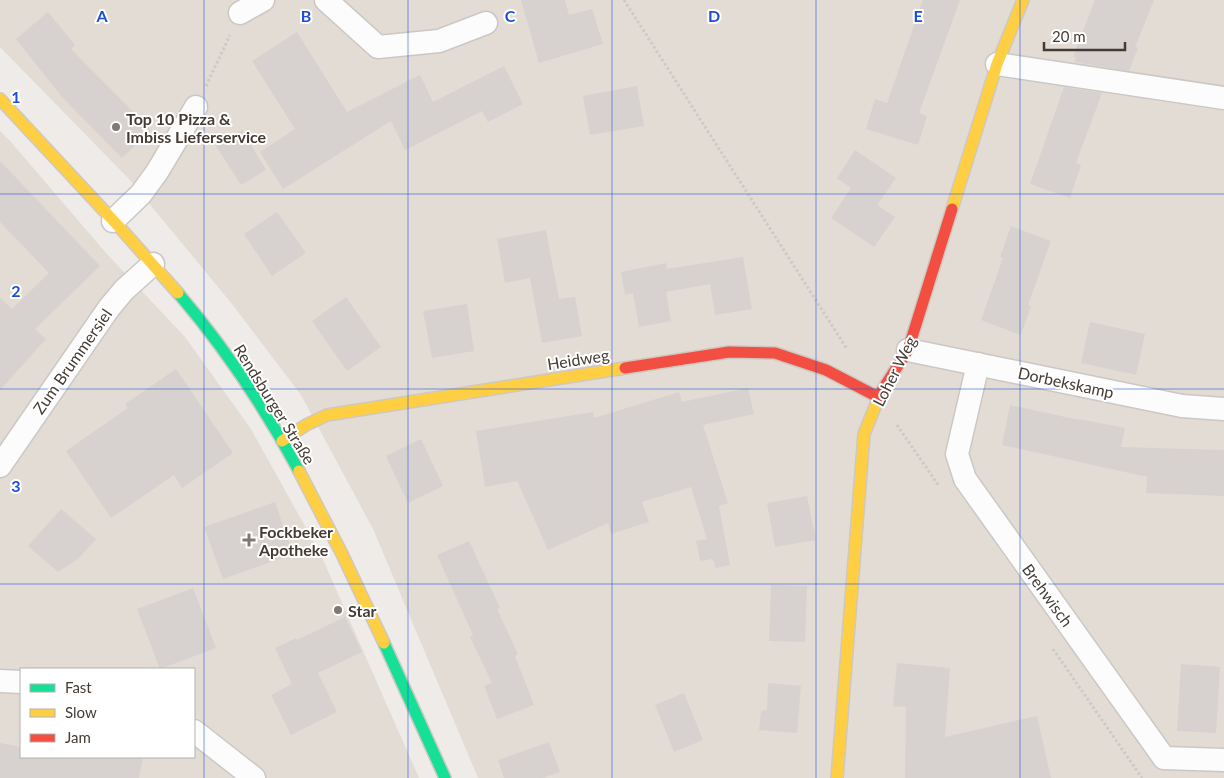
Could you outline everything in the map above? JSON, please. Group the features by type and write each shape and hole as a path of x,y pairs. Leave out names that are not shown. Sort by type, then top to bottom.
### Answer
{"street":[{"path":"240,13 263,0"},
{"path":"326,0 378,48 439,41 486,23"},
{"name":"Loher Weg","path":"837,778 864,434 878,398 908,350 997,64 1023,0"},
{"path":"997,64 1224,98"},
{"name":"Rendsburger Straße","path":"0,99 153,264 192,309 237,369 282,441 314,499 383,638 445,778"},
{"path":"114,221 141,194 157,172 196,107"},
{"name":"Zum Brummersiel","path":"0,466 109,308 124,290 153,264"},
{"name":"Dorbekskamp","path":"908,350 1182,406 1224,409"},
{"name":"Heidweg","path":"282,441 306,425 327,415 729,352 776,353 826,370 878,398"},
{"name":"Brehwisch","path":"978,364 957,454 965,479 1164,758 1224,760"},
{"path":"0,681 20,682"},
{"path":"195,732 254,778"}],"path":[{"path":"196,107 240,13"}],"shaded area":[{"path":"0,0 1224,0 1224,778 478,778 373,529 301,395 232,304 129,179 0,47"},
{"path":"0,131 106,253 185,337 251,429 321,555 419,778 0,778"}],"building":[{"path":"521,0 565,0 569,15 592,9 603,44 539,63"},
{"path":"923,0 960,0 919,113 927,116 918,145 866,129 875,99 887,103"},
{"path":"1095,0 1154,0 1135,47 1138,48 1129,71 1074,62 1076,57 1073,57"},
{"path":"48,12 75,45 71,49 151,130 122,158 62,97 16,39"},
{"path":"297,32 347,112 420,75 433,102 504,66 523,104 488,122 482,111 405,150 391,121 283,189 260,152 295,129 252,61"},
{"path":"637,86 644,126 590,135 583,96"},
{"path":"1064,87 1102,93 1076,163 1081,165 1070,198 1030,184"},
{"path":"242,130 266,170 241,185 216,146"},
{"path":"855,150 896,178 877,205 895,217 874,247 831,218 851,188 837,178"},
{"path":"0,161 100,266 35,329 46,339 0,390 0,298 12,309 49,273 0,222"},
{"path":"277,212 306,253 272,276 244,234"},
{"path":"1011,226 1051,241 1028,305 1031,306 1021,335 981,320 1003,258 1000,257"},
{"path":"546,230 559,299 575,297 582,336 542,343 530,278 505,283 497,239"},
{"path":"743,257 752,309 715,315 710,284 666,292 671,321 639,327 633,293 625,295 621,272 666,263 667,269"},
{"path":"346,297 381,347 347,371 312,321"},
{"path":"467,304 474,351 432,358 423,311"},
{"path":"1090,322 1145,334 1136,375 1081,363"},
{"path":"176,369 233,453 182,488 174,475 111,518 66,451 128,408 125,404"},
{"path":"748,388 754,414 703,425 728,503 719,506 730,565 716,568 713,559 700,561 696,541 707,539 691,487 642,502 649,522 611,534 608,523 548,550 517,481 485,487 476,431 593,412 594,418 679,392 682,402"},
{"path":"1010,405 1125,428 1121,447 1224,450 1224,496 1146,493 1147,477 1002,445"},
{"path":"421,439 443,486 408,503 386,456"},
{"path":"807,496 816,540 775,547 767,503"},
{"name":"Fockbeker Apotheke","path":"275,502 293,554 223,579 204,527"},
{"path":"61,509 96,539 78,559 58,572 28,546"},
{"path":"469,541 500,608 497,609 518,654 515,656 534,705 497,719 484,686 492,683 470,637 473,635 437,555"},
{"path":"771,585 807,586 805,642 769,641"},
{"path":"193,588 216,648 160,668 137,609"},
{"path":"345,617 362,652 318,673 337,712 291,735 271,695 292,684 275,648 296,638 297,640"},
{"path":"897,663 950,668 945,737 1037,716 1051,778 905,778 906,707 893,706"},
{"path":"1181,664 1220,667 1216,733 1177,731"},
{"path":"768,683 801,686 797,733 759,730 761,711 767,710"},
{"path":"684,693 703,740 674,752 655,705"},
{"path":"549,742 560,772 543,778 504,778 498,760"},
{"path":"0,743 20,747 20,758 143,758 139,778 0,778"}],"traffic: fast":[{"path":"178,293 212,335 243,379 299,471"},
{"path":"384,643 445,778"}],"traffic: slow":[{"path":"952,209 997,64 1023,0"},
{"path":"0,99 178,293"},
{"path":"282,441 306,425 327,415 625,368"},
{"path":"837,778 864,434 881,392"},
{"path":"299,471 342,554 384,643"}],"traffic: jam":[{"path":"881,392 908,350 952,209"},
{"path":"625,368 729,352 775,353 826,370 878,397"}],"place":[{"name":"Top 10 Pizza & Imbiss Lieferservice","path":"116,127"},
{"name":"Fockbeker Apotheke","path":"249,540"},
{"name":"Star","path":"338,610"}]}
